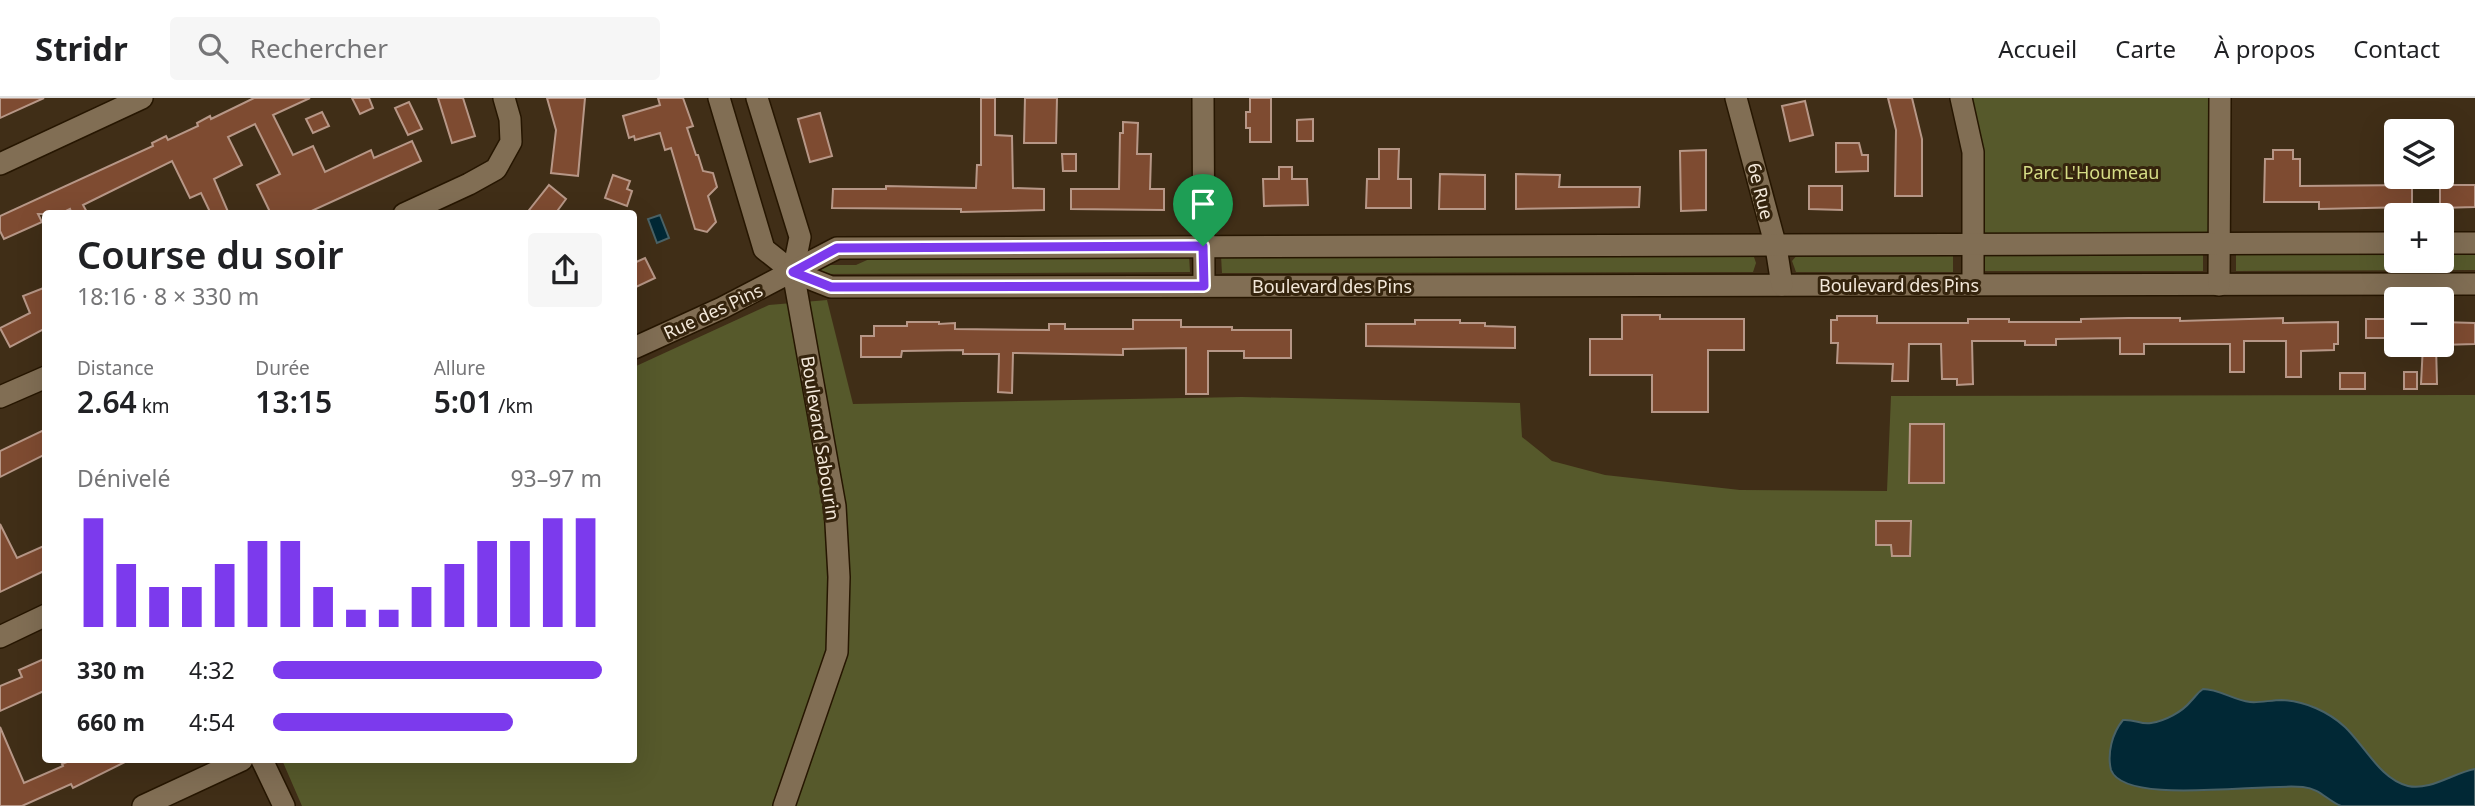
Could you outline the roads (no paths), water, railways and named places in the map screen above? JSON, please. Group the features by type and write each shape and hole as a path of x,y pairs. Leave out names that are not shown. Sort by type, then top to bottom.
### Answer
{"street":[{"path":"0,164 142,98"},
{"path":"413,210 495,169 511,142 510,119 503,98"},
{"path":"719,98 764,248 793,272 837,248 2384,243"},
{"name":"Boulevard Sabourin","path":"757,98 800,237 793,272 835,506 839,578 837,652 784,806"},
{"path":"1203,98 1204,286"},
{"name":"6e Rue","path":"1736,98 1776,247 1782,285"},
{"path":"1961,98 1973,152 1973,285"},
{"path":"2219,285 2220,98"},
{"path":"2454,243 2475,243"},
{"name":"Boulevard des Pins","path":"793,272 831,287 2475,284"},
{"name":"Rue des Pins","path":"637,347 793,272"},
{"path":"0,397 42,379"},
{"path":"0,637 42,617"},
{"path":"143,806 236,763"},
{"path":"263,763 284,806"}],"water":[{"path":"660,215 669,238 657,243 648,219"},
{"path":"2203,689 2250,702 2282,700 2316,708 2345,727 2389,776 2408,786 2433,784 2475,769 2475,806 2341,806 2314,790 2303,787 2166,790 2121,781 2111,770 2110,751 2113,737 2123,720 2147,723 2162,720 2183,709"}],"park label":[{"name":"Parc L'Houmeau","path":"2091,172"}]}
